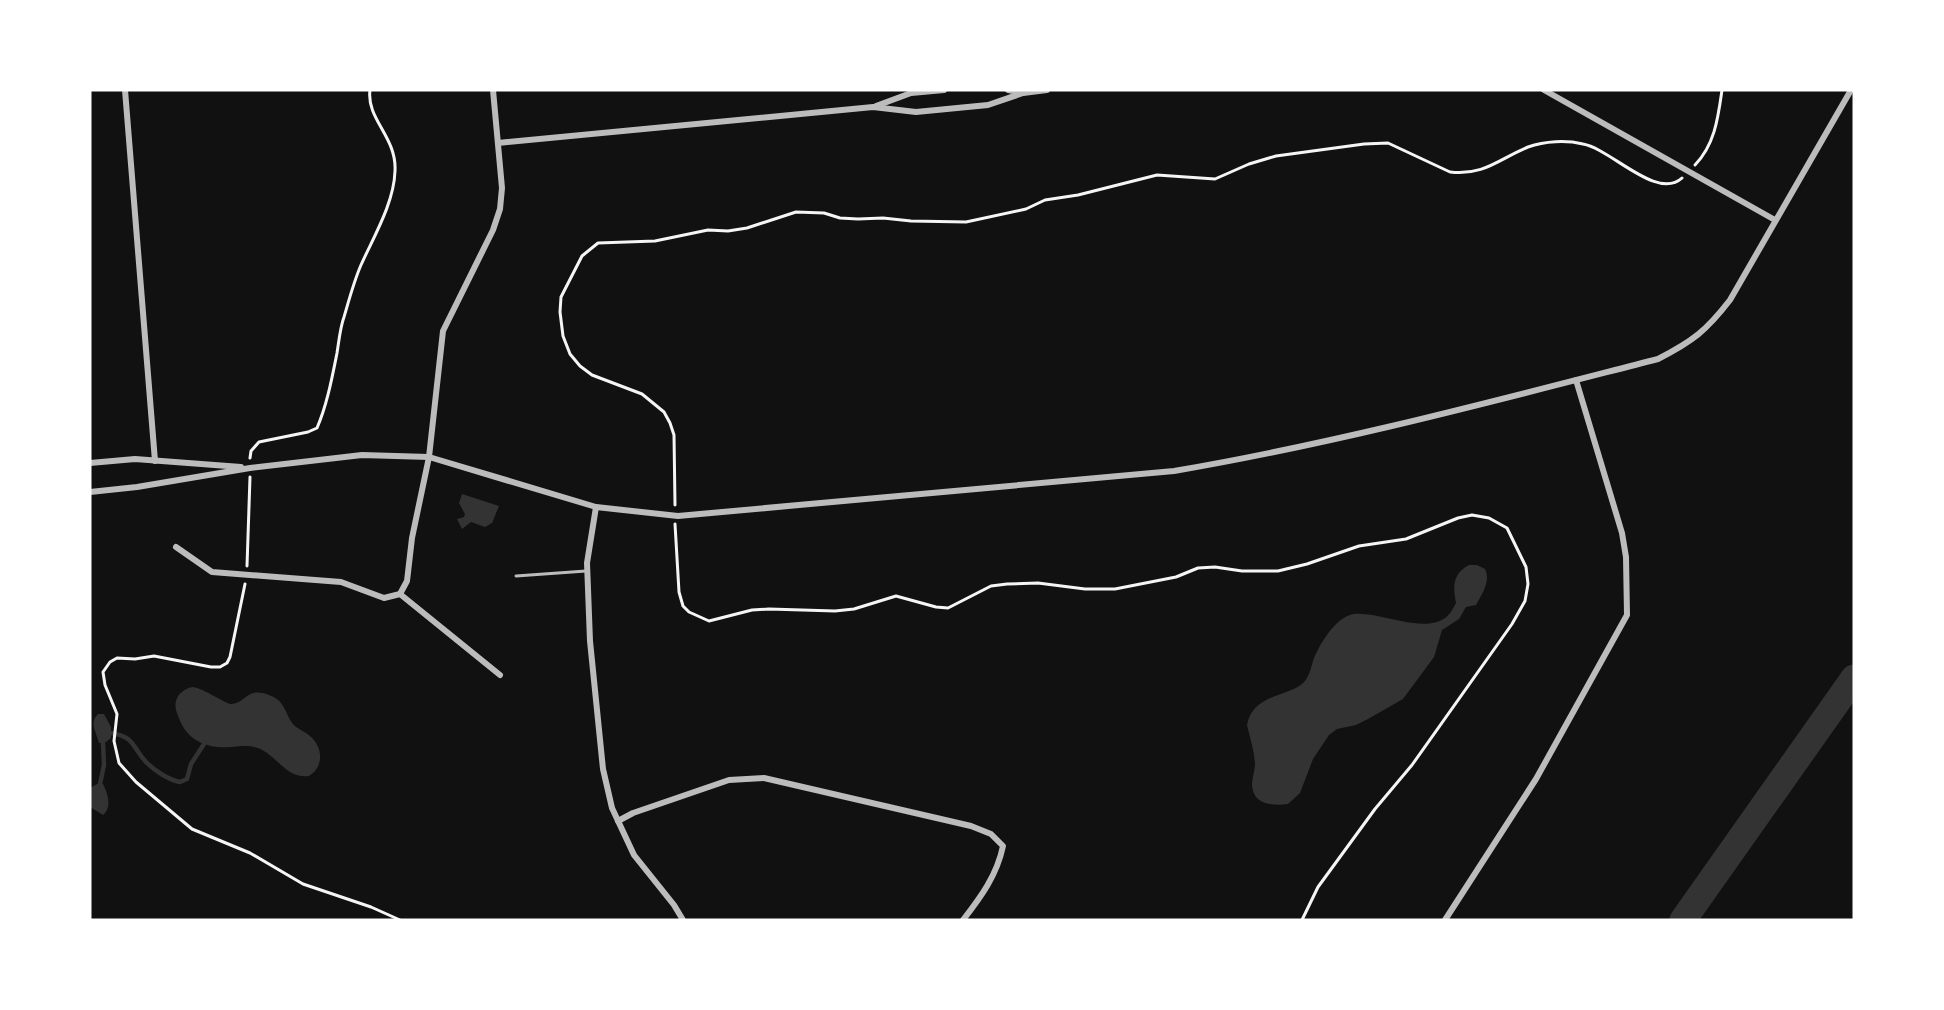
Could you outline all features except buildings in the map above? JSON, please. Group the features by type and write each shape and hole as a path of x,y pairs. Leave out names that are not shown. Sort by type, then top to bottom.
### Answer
{"street":[{"path":"125,90 155,461"},
{"path":"400,594 406,581 412,538 429,457 443,331 493,230 500,208 502,188 493,90"},
{"path":"873,107 911,93 945,90"},
{"path":"1008,90 1023,93"},
{"path":"498,142 873,107 916,112 988,105 1023,93 1047,90"},
{"path":"1544,90 1775,220"},
{"path":"90,492 137,488 250,468 362,455 429,457 596,507 675,515 827,504 1174,471 1244,459 1448,413 1658,359 1686,344 1711,325 1730,300 1851,90"},
{"path":"1445,920 1536,779 1613,644 1627,615 1626,558 1622,534 1576,380"},
{"path":"90,464 135,459 250,468"},
{"path":"596,507 587,570 603,769 612,808 634,855 683,920"},
{"path":"176,547 212,573 341,582 384,598 400,594"},
{"path":"400,594 500,675"},
{"path":"618,821 633,813 729,780 764,778 971,826 991,834 1003,846 993,877 963,920"}],"lane":[{"path":"516,576 587,570"}],"path":[{"path":"370,90 372,110 393,147 395,171 392,190 378,229 360,267 343,319 331,380 316,428 308,432 259,442 251,451 246,575 227,663 220,667 211,667 154,656 135,659 117,658 105,667 103,672 105,685 117,714 114,741 116,754 136,782 192,829 250,853 303,884 371,907 400,920"},
{"path":"1302,920 1318,887 1375,810 1412,765 1512,624 1525,601 1528,584 1526,567 1507,528 1490,518 1472,515 1458,518 1406,539 1359,546 1278,571 1198,568 1176,577 1115,589 1085,589 1038,583 1007,584 991,586 948,608 936,608 896,596 854,609 835,611 752,610 709,621 689,612 683,606 679,592 674,435 667,418 653,402 642,394 592,375 580,366 570,354 563,336 561,297 582,256 598,243 655,241 708,230 728,231 747,228 796,212 824,213 840,218 966,222 1026,209 1045,200 1078,195 1157,175 1215,179 1249,164 1276,156 1364,144 1388,144 1450,172 1461,173 1477,172 1528,147 1562,141 1591,145 1652,182 1661,185 1676,183 1702,158 1711,141 1718,122 1722,90"}],"shaded area":[{"path":"462,494 499,506 492,523 485,527 471,522 462,529 457,519 464,517 465,514 459,503"},
{"path":"1469,565 1477,565 1485,569 1487,578 1483,592 1476,605 1466,607 1459,619 1442,630 1434,657 1403,699 1356,725 1337,729 1329,735 1313,759 1300,793 1288,804 1265,803 1256,797 1252,785 1255,761 1247,725 1256,707 1304,682 1324,640 1334,626 1347,616 1364,614 1425,624 1445,618 1456,603 1454,586 1459,572"},
{"path":"193,687 231,704 255,693 275,698 295,726 309,735 318,746 320,757 317,768 309,776 301,776 288,771 258,748 251,746 216,747 195,739 185,730 176,706 180,693"},
{"path":"98,714 104,714 111,727 111,738 106,742 99,743 95,731 94,721"},
{"path":"103,784 108,796 108,809 103,815 90,807 90,788"}],"waterway":[{"path":"1683,920 1854,678"},
{"path":"111,733 125,737 150,766 180,782 187,779 191,764 204,744"},
{"path":"100,784 104,765 103,742"}]}
